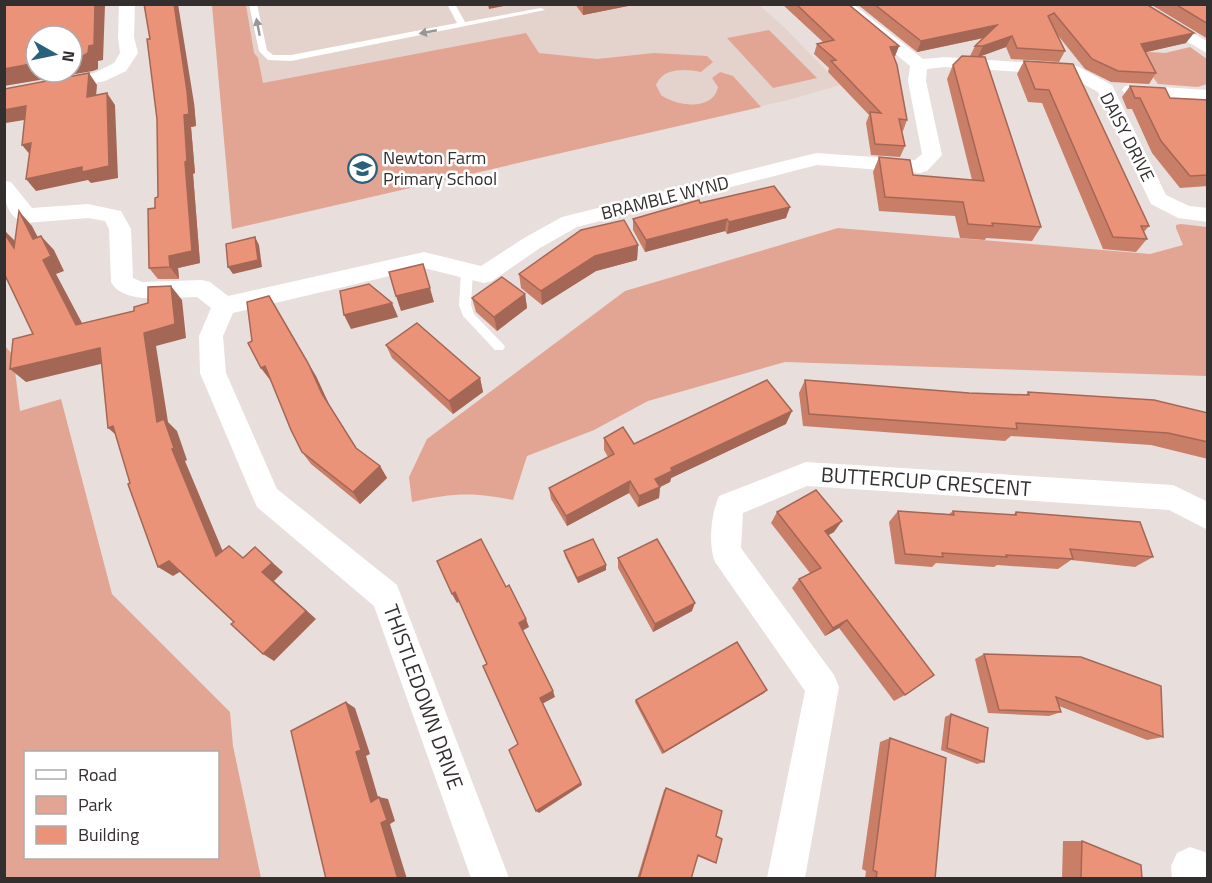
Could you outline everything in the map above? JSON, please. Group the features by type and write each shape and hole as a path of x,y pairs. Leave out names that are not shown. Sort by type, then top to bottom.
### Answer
{"street":[{"path":"4,95 99,77 120,66 129,53 126,38 127,4"},
{"path":"843,4 919,64"},
{"path":"1133,4 1208,49"},
{"name":"DAISY DRIVE","path":"919,64 945,63 1071,70 1106,89 1158,199 1185,213 1208,215"},
{"name":"BRAMBLE WYND","path":"224,306 424,260 484,275 570,222 817,159 920,167 932,155 917,81 919,64"},
{"path":"1106,89 1208,95"},
{"path":"4,188 26,216 88,211 113,216 120,229 122,282 140,290 202,288 224,306"},
{"name":"THISTLEDOWN DRIVE","path":"224,306 211,336 213,373 267,498 386,596 490,879"},
{"name":"BUTTERCUP CRESCENT","path":"786,879 822,687 726,552 729,505 806,474 1173,498 1208,517"},
{"path":"1191,879 1190,866 1208,872"}],"lane":[{"path":"253,4 263,51 271,58 291,58 541,10"},
{"path":"451,4 462,25"},
{"path":"467,271 465,305 469,316 499,347"}],"shaded area":[{"name":"Newton Farm Primary School","path":"212,5 759,5 784,27 840,85 788,100 232,229"}],"green space":[{"name":"Newton Farm Primary School","path":"212,5 246,5 254,53 258,58 263,83 526,33 539,53 597,59 654,53 707,56 713,62 701,72 682,70 669,72 659,79 656,85 661,95 684,104 702,103 715,95 718,87 712,78 720,72 733,76 761,107 232,229"},
{"path":"769,30 817,78 773,88 727,38"},
{"path":"1190,47 1207,59 1207,84 1198,87 1158,84 1134,51 1165,53"},
{"path":"1176,225 1207,227 1207,376 785,362 648,401 594,430 527,456 513,500 462,495 412,502 409,477 427,439 625,291 838,228 1150,254 1183,245 1176,228"},
{"path":"4,345 13,355 20,411 61,399 112,594 230,712 233,746 261,878 5,878"}],"building":[{"path":"95,4 94,45 89,46 88,53 84,55 84,24 24,24 24,65 4,69 4,5"},
{"path":"144,4 174,4 187,91 189,114 184,115 187,161 185,162 192,251 169,256 170,267 149,268 148,209 155,208 155,198 158,197 157,119 147,39 150,39"},
{"path":"796,4 848,4 899,46 890,47 897,65 907,120 899,119 905,146 875,144 870,112 881,113 831,61 836,60 817,44 834,40"},
{"path":"874,4 1146,4 1194,33 1141,44 1156,73 1118,71 1092,59 1054,13 1048,16 1065,51 1017,48 1012,36 983,46 975,46 997,25 921,41"},
{"path":"1175,4 1208,4 1208,24"},
{"path":"962,56 985,57 1041,227 992,223 993,226 968,224 963,202 885,197 879,157 910,160 913,175 984,181 953,65"},
{"path":"1024,61 1073,64 1149,226 1141,226 1147,239 1113,237 1049,90 1035,89"},
{"path":"89,73 87,97 107,93 109,166 82,172 82,167 26,179 31,143 22,145 26,106 4,110 4,89 31,84 84,84 84,74"},
{"path":"1130,86 1165,88 1170,98 1208,100 1208,175 1190,176 1161,141 1140,98 1135,98"},
{"path":"774,186 790,207 729,222 727,219 646,240 633,219 699,200 700,203"},
{"path":"19,211 33,239 41,236 51,256 43,260 76,325 134,311 134,307 148,303 148,287 171,286 175,324 144,333 157,422 164,419 174,448 172,449 216,556 229,546 243,558 255,547 272,563 262,572 306,611 263,654 231,624 234,622 169,561 158,567 128,484 130,483 113,426 108,428 100,348 10,369 13,339 33,334 4,273 4,233 14,248"},
{"path":"624,220 638,245 595,256 541,291 519,274 581,230"},
{"path":"255,237 258,260 228,267 226,244"},
{"path":"423,264 430,288 396,296 389,272"},
{"path":"502,277 525,294 494,317 472,298"},
{"path":"369,284 392,303 344,315 340,291"},
{"path":"269,296 308,363 322,394 356,448 380,466 353,492 302,452 265,366 261,368 248,343 252,341 247,302"},
{"path":"417,323 480,378 449,401 386,345"},
{"path":"767,380 792,411 671,468 672,471 655,479 660,487 639,496 630,481 566,516 549,488 614,454 604,438 623,427 634,444"},
{"path":"805,380 969,393 1029,395 1028,392 1154,400 1208,413 1208,442 1168,433 1016,423 1017,429 809,414"},
{"path":"816,490 842,521 825,531 934,675 905,695 847,620 833,628 799,579 821,568 777,512"},
{"path":"898,511 954,515 953,511 1016,515 1016,512 1140,522 1153,557 1070,549 1073,559 942,553 943,557 905,554"},
{"path":"481,539 506,587 509,585 526,619 519,623 553,691 540,698 581,783 536,811 509,750 518,744 483,666 487,664 455,592 452,594 437,561"},
{"path":"593,539 606,565 577,578 564,551"},
{"path":"657,539 695,603 655,624 618,558"},
{"path":"737,642 767,690 664,752 636,700"},
{"path":"984,654 1081,657 1161,686 1163,737 1056,697 1061,712 999,710"},
{"path":"346,702 361,750 356,752 371,802 379,797 387,820 381,823 398,879 326,879 291,731"},
{"path":"951,714 988,728 984,762 947,748"},
{"path":"890,738 946,758 935,879 876,879 877,872 873,870"},
{"path":"666,788 722,811 716,836 722,839 716,863 698,855 691,879 639,879"},
{"path":"1082,841 1141,865 1142,879 1081,879"}],"place":[{"name":"Newton Farm Primary School","path":"362,168"}]}
